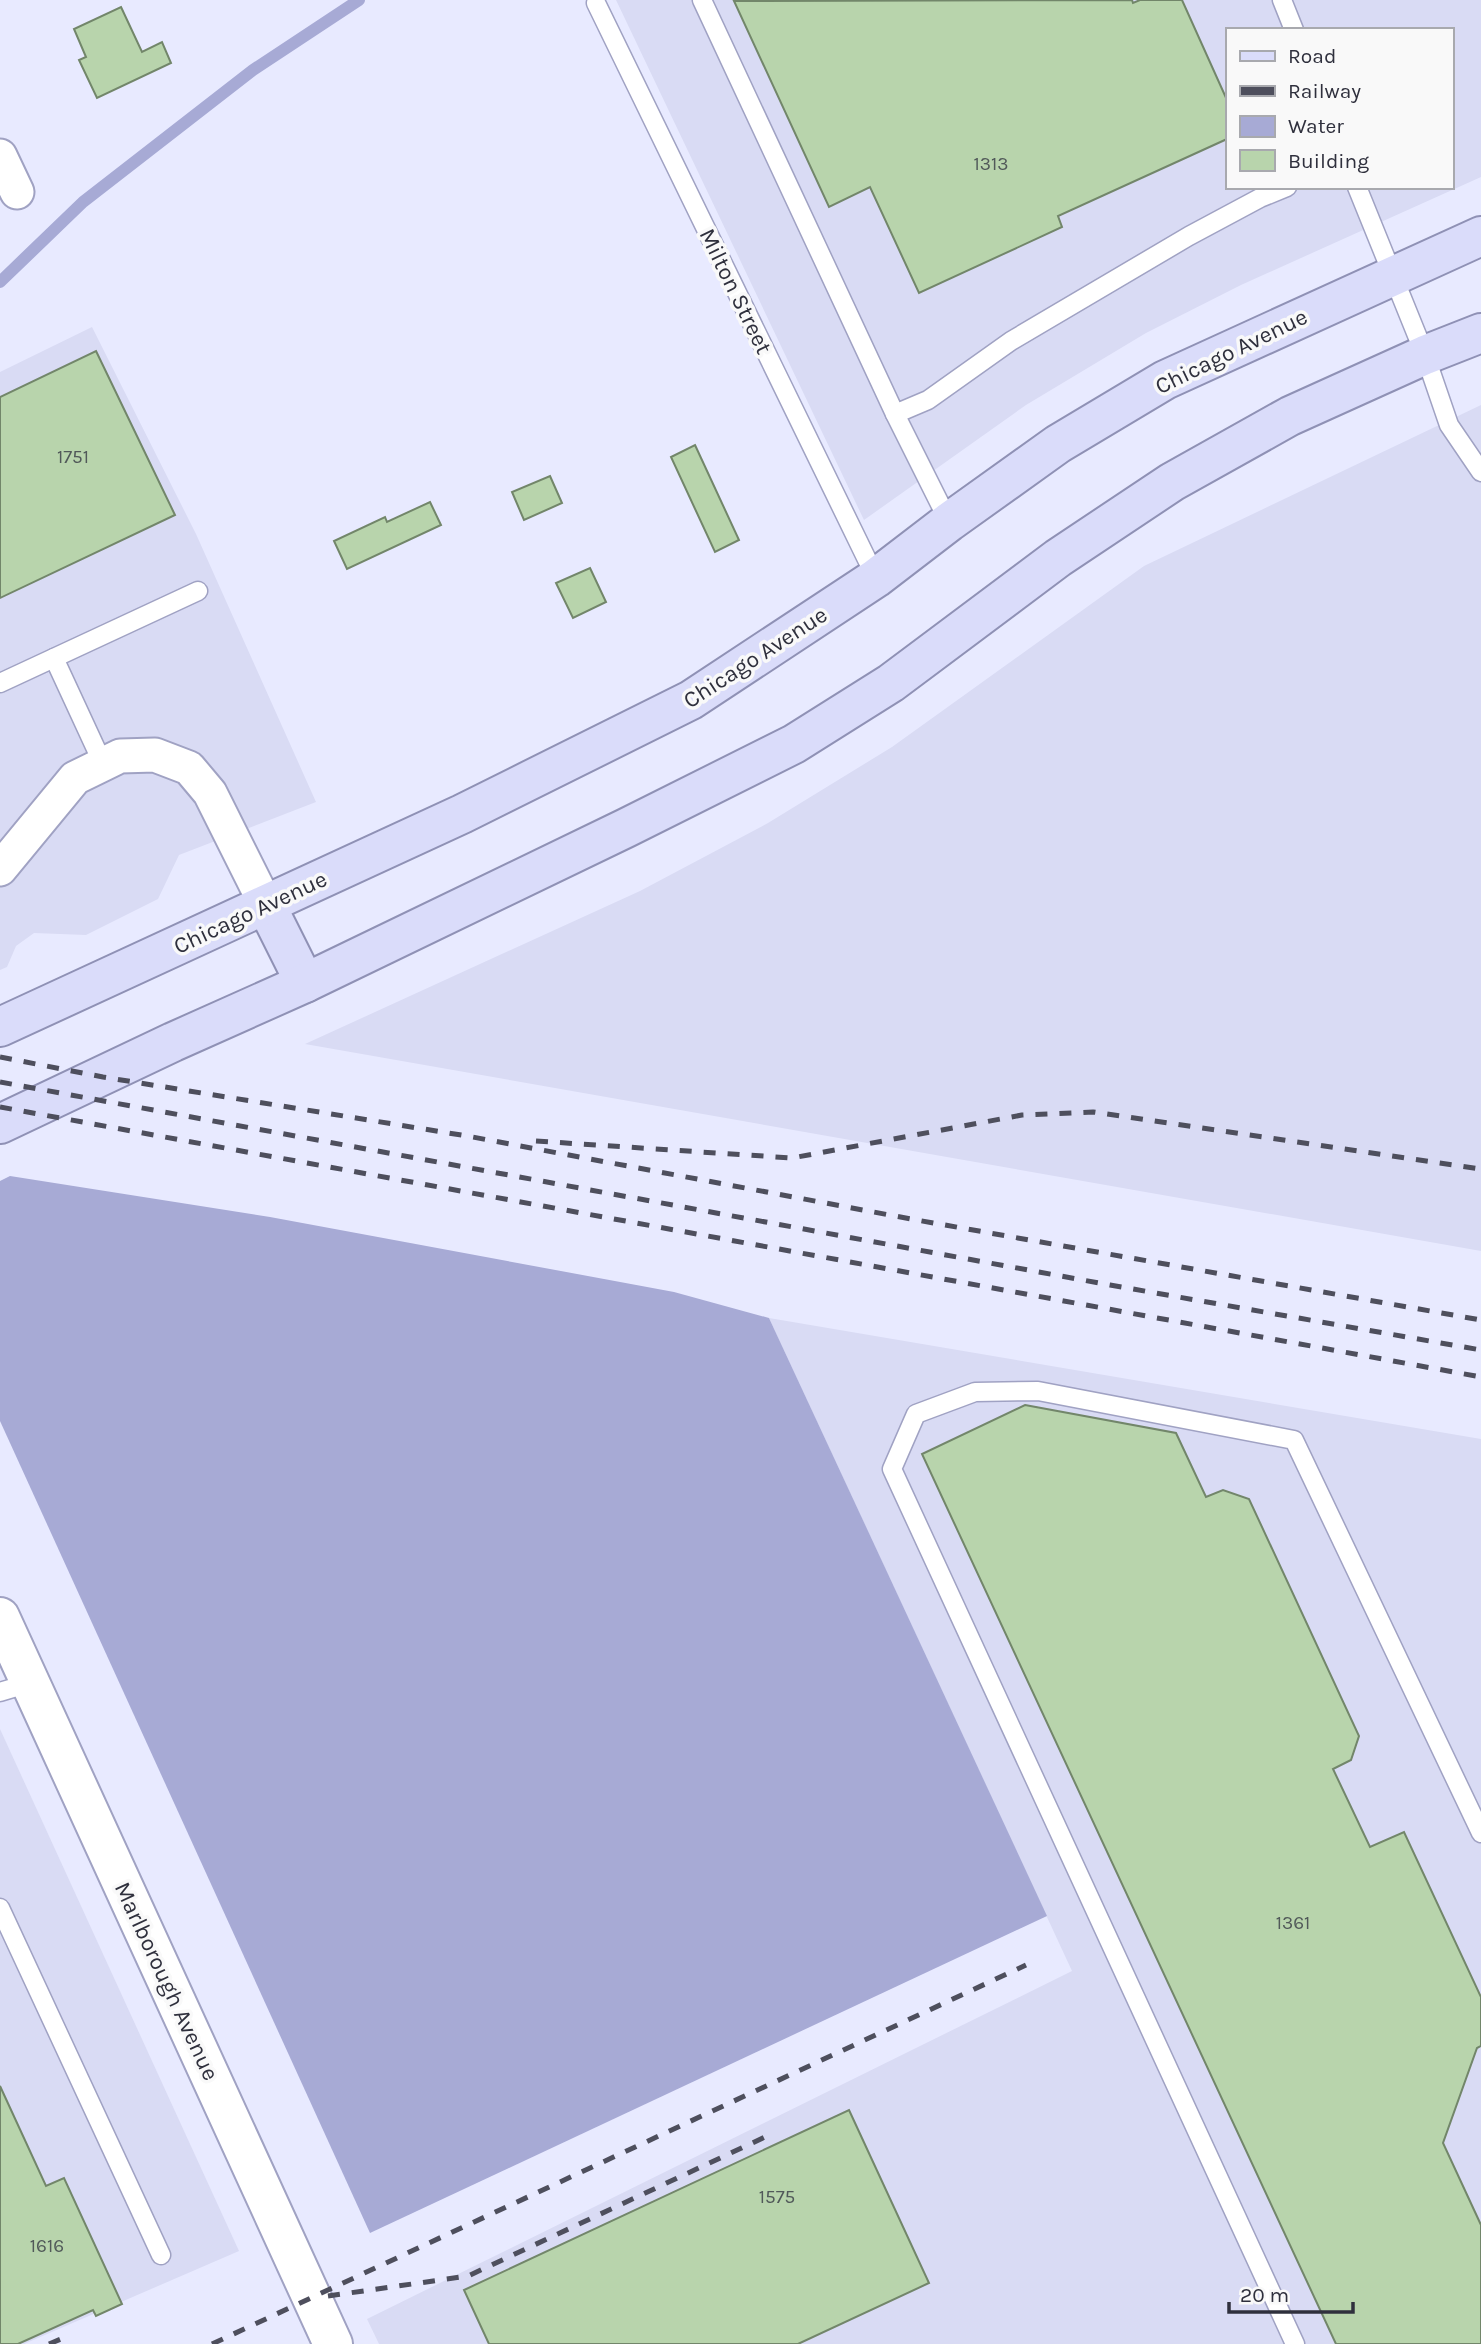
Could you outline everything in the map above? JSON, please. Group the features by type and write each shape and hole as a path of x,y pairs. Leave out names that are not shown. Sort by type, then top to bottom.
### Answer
{"main road":[{"name":"Chicago Avenue","path":"0,1027 462,814 691,700 876,578 1058,444 1165,380 1479,236"},
{"path":"0,1124 305,983 794,744 891,683 1058,558 1172,482 1290,416 1425,355 1481,333"},
{"path":"266,905 305,983"}],"street":[{"path":"0,156 17,192"},
{"path":"0,869 75,778 120,756 155,755 190,768 210,793 266,905"},
{"name":"Marlborough Avenue","path":"0,1617 15,1687 333,2344"}],"lane":[{"path":"702,0 895,414 949,522"},
{"path":"1282,0 1293,28"},
{"name":"Milton Street","path":"596,3 876,578"},
{"path":"895,414 928,400 1010,341 1189,236 1282,189"},
{"path":"1358,189 1425,355 1449,425 1481,472"},
{"path":"0,683 198,591"},
{"path":"54,658 103,764"},
{"path":"1295,2344 892,1469 916,1414 975,1392 1038,1391 1294,1440 1481,1833"},
{"path":"0,1908 161,2255"}],"shaded area":[{"path":"616,0 1481,0 1481,177 1241,285 1146,333 1026,405 864,520"},
{"path":"92,327 196,534 316,802 179,855 158,899 86,935 34,933 16,946 7,967 0,970 0,372"},
{"path":"1481,405 1481,1251 305,1044 640,891 768,823 892,747 1144,566"},
{"path":"769,1318 1481,1439 1481,2344 379,2344 367,2319 1072,1971"},
{"path":"0,1729 239,2251 24,2344 0,2344"}],"water":[{"path":"10,1176 270,1217 674,1292 769,1318 1047,1916 370,2233 0,1421 0,1181"}],"building":[{"path":"1132,0 1133,3 1140,0 1182,0 1226,98 1226,139 1058,216 1062,227 919,293 870,187 829,207 734,1"},
{"path":"121,7 142,52 162,42 171,63 97,98 79,60 86,57 74,29"},
{"path":"96,351 175,515 0,598 0,397"},
{"path":"695,445 739,540 715,552 671,457"},
{"path":"550,476 562,503 524,520 512,492"},
{"path":"430,502 441,525 347,569 334,541 385,517 387,522"},
{"path":"590,568 606,602 573,618 556,583"},
{"path":"1025,1405 1176,1433 1206,1497 1223,1490 1249,1499 1359,1736 1351,1760 1333,1769 1370,1847 1404,1832 1481,1997 1481,2046 1477,2048 1443,2143 1481,2225 1481,2344 1336,2344 922,1454"},
{"path":"0,2086 46,2186 64,2178 122,2304 96,2316 93,2310 18,2344 0,2344"},
{"path":"849,2110 929,2283 798,2344 489,2344 464,2290"}],"waterway":[{"path":"0,282 83,202 253,70 359,0"}],"railway":[{"path":"0,1057 103,1077 467,1136 911,1219 1481,1320"},
{"path":"0,1082 1110,1285 1481,1350"},
{"path":"0,1107 1481,1377"},
{"path":"536,1141 792,1158 1022,1115 1093,1112 1481,1169"},
{"path":"212,2344 1026,1965"},
{"path":"328,2296 468,2276 765,2137"},
{"path":"49,2344 68,2336"}]}
